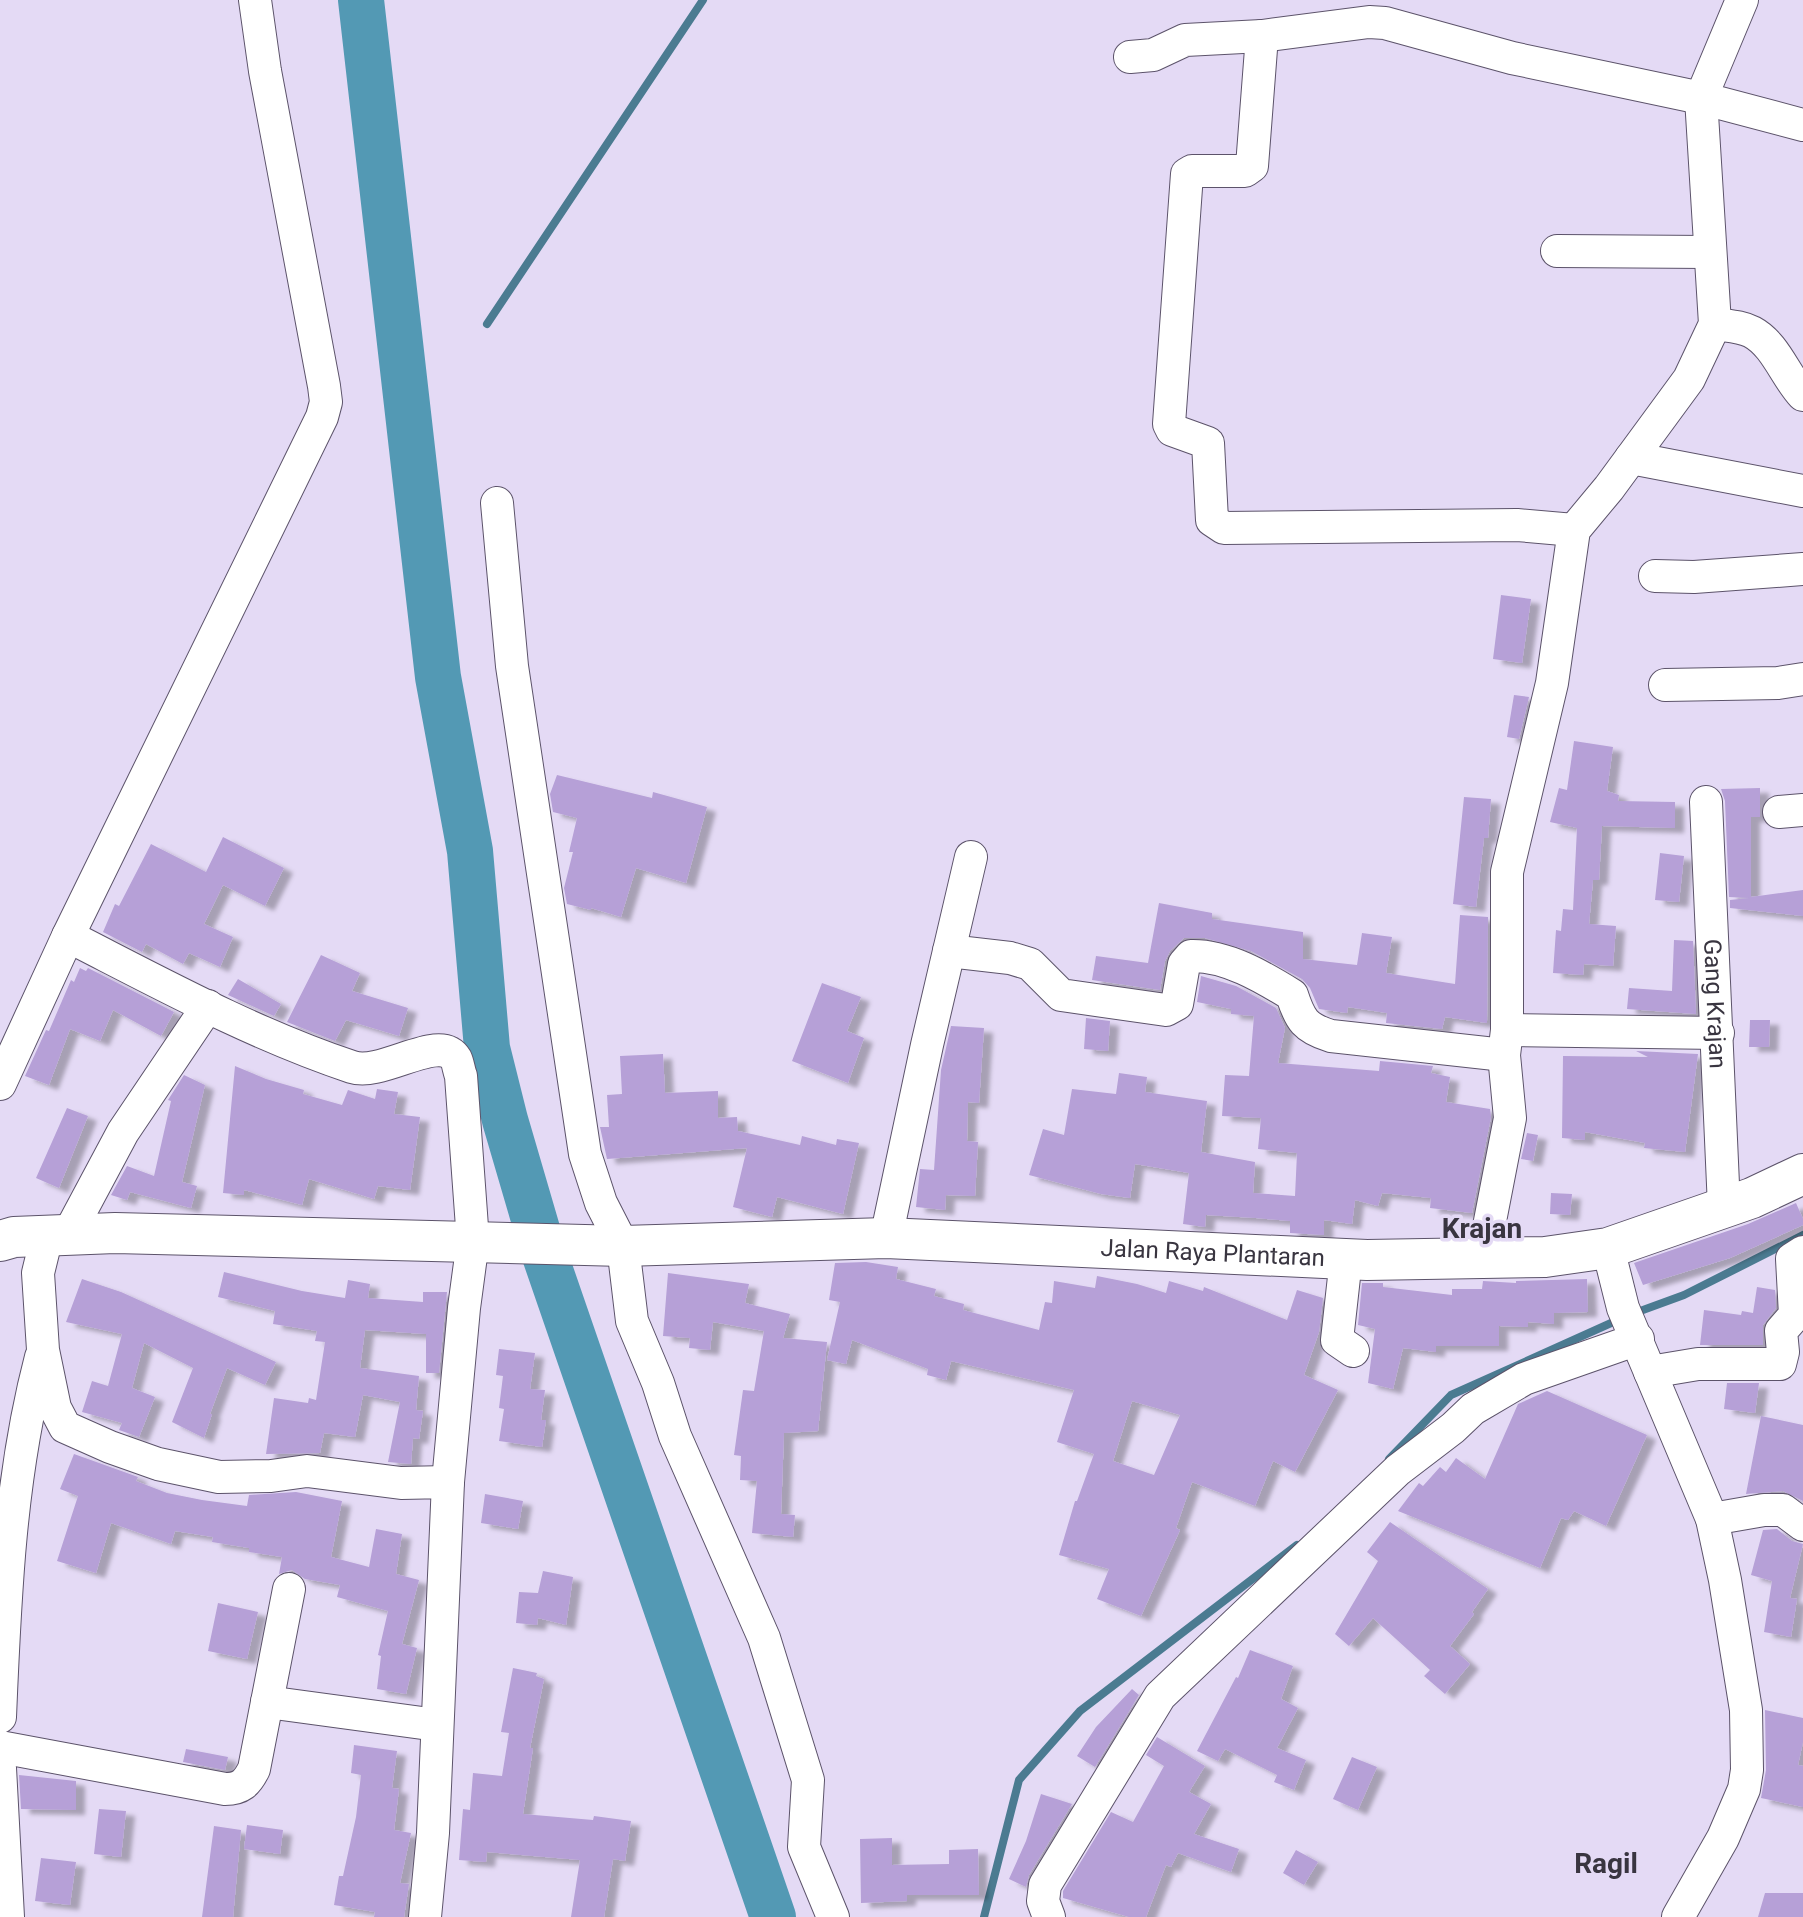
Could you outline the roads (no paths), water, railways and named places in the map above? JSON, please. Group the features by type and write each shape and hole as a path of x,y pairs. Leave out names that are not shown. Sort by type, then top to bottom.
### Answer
{"main road":[{"name":"Jalan Raya Plantaran","path":"0,1241 14,1237 115,1233 616,1246 886,1238 1346,1259 1545,1257 1608,1248 1724,1207 1803,1174"}],"street":[{"path":"0,1084 68,936 306,452 326,402 255,0"},
{"path":"1483,1257 1510,1118 1506,1043 1507,872 1552,683 1574,530 1689,379 1715,324 1701,98 1742,0"},
{"path":"1130,57 1153,55 1185,40 1262,36 1369,22 1385,23 1512,58 1701,98 1803,125"},
{"path":"1262,36 1252,166 1245,171 1192,171 1187,174 1169,424 1172,430 1208,443 1212,520 1224,528 1517,525 1574,530"},
{"path":"1557,251 1709,252"},
{"path":"1715,324 1754,333 1767,345 1803,395"},
{"path":"1631,458 1803,491"},
{"path":"497,503 512,666 585,1154 616,1246 632,1321 658,1383 675,1436 768,1652 808,1780 804,1847 833,1917"},
{"path":"1655,576 1694,577 1803,569"},
{"path":"1665,685 1778,683 1803,679"},
{"name":"Gang Krajan","path":"1706,802 1724,1207"},
{"path":"886,1238 971,857"},
{"path":"68,936 208,1006 319,1056 360,1069 385,1066 430,1050 444,1050 453,1055 461,1076 483,1241 464,1308 448,1482 433,1833 425,1917"},
{"path":"949,951 1010,958 1030,964 1061,995 1166,1010 1177,1004 1184,964 1191,956 1206,956 1268,980 1292,995 1299,1015 1312,1030 1331,1036 1506,1043 1718,1033"},
{"path":"208,1006 123,1132 38,1273 43,1350 55,1408 65,1427 110,1447 158,1464 219,1477 271,1476 307,1471 401,1483 448,1482"},
{"path":"1608,1248 1631,1326 1712,1519 1746,1710 1747,1770 1744,1789 1723,1838 1678,1917"},
{"path":"1650,1372 1698,1364 1780,1364 1783,1352 1781,1331 1795,1315 1792,1259 1803,1252"},
{"path":"1346,1259 1337,1340 1353,1351"},
{"path":"1049,1917 1043,1901 1045,1885 1160,1696 1349,1520 1398,1470 1473,1409 1524,1379 1631,1326"},
{"path":"0,1717 7,1491 43,1350"},
{"path":"1712,1519 1783,1510 1803,1525"},
{"path":"0,1747 233,1789 248,1781 254,1769 289,1589"},
{"path":"267,1702 437,1725"},
{"path":"0,1768 8,1917"}],"waterway":[{"path":"361,0 438,677 470,851 487,1048 543,1250 773,1917"},
{"path":"487,324 703,0"},
{"path":"1632,1314 1684,1295 1803,1235"},
{"path":"1389,1459 1451,1395 1620,1319"},
{"path":"984,1917 1019,1780 1080,1711 1297,1545"}],"district":[{"name":"Krajan","path":"1482,1228"},
{"name":"Ragil","path":"1606,1863"}]}
